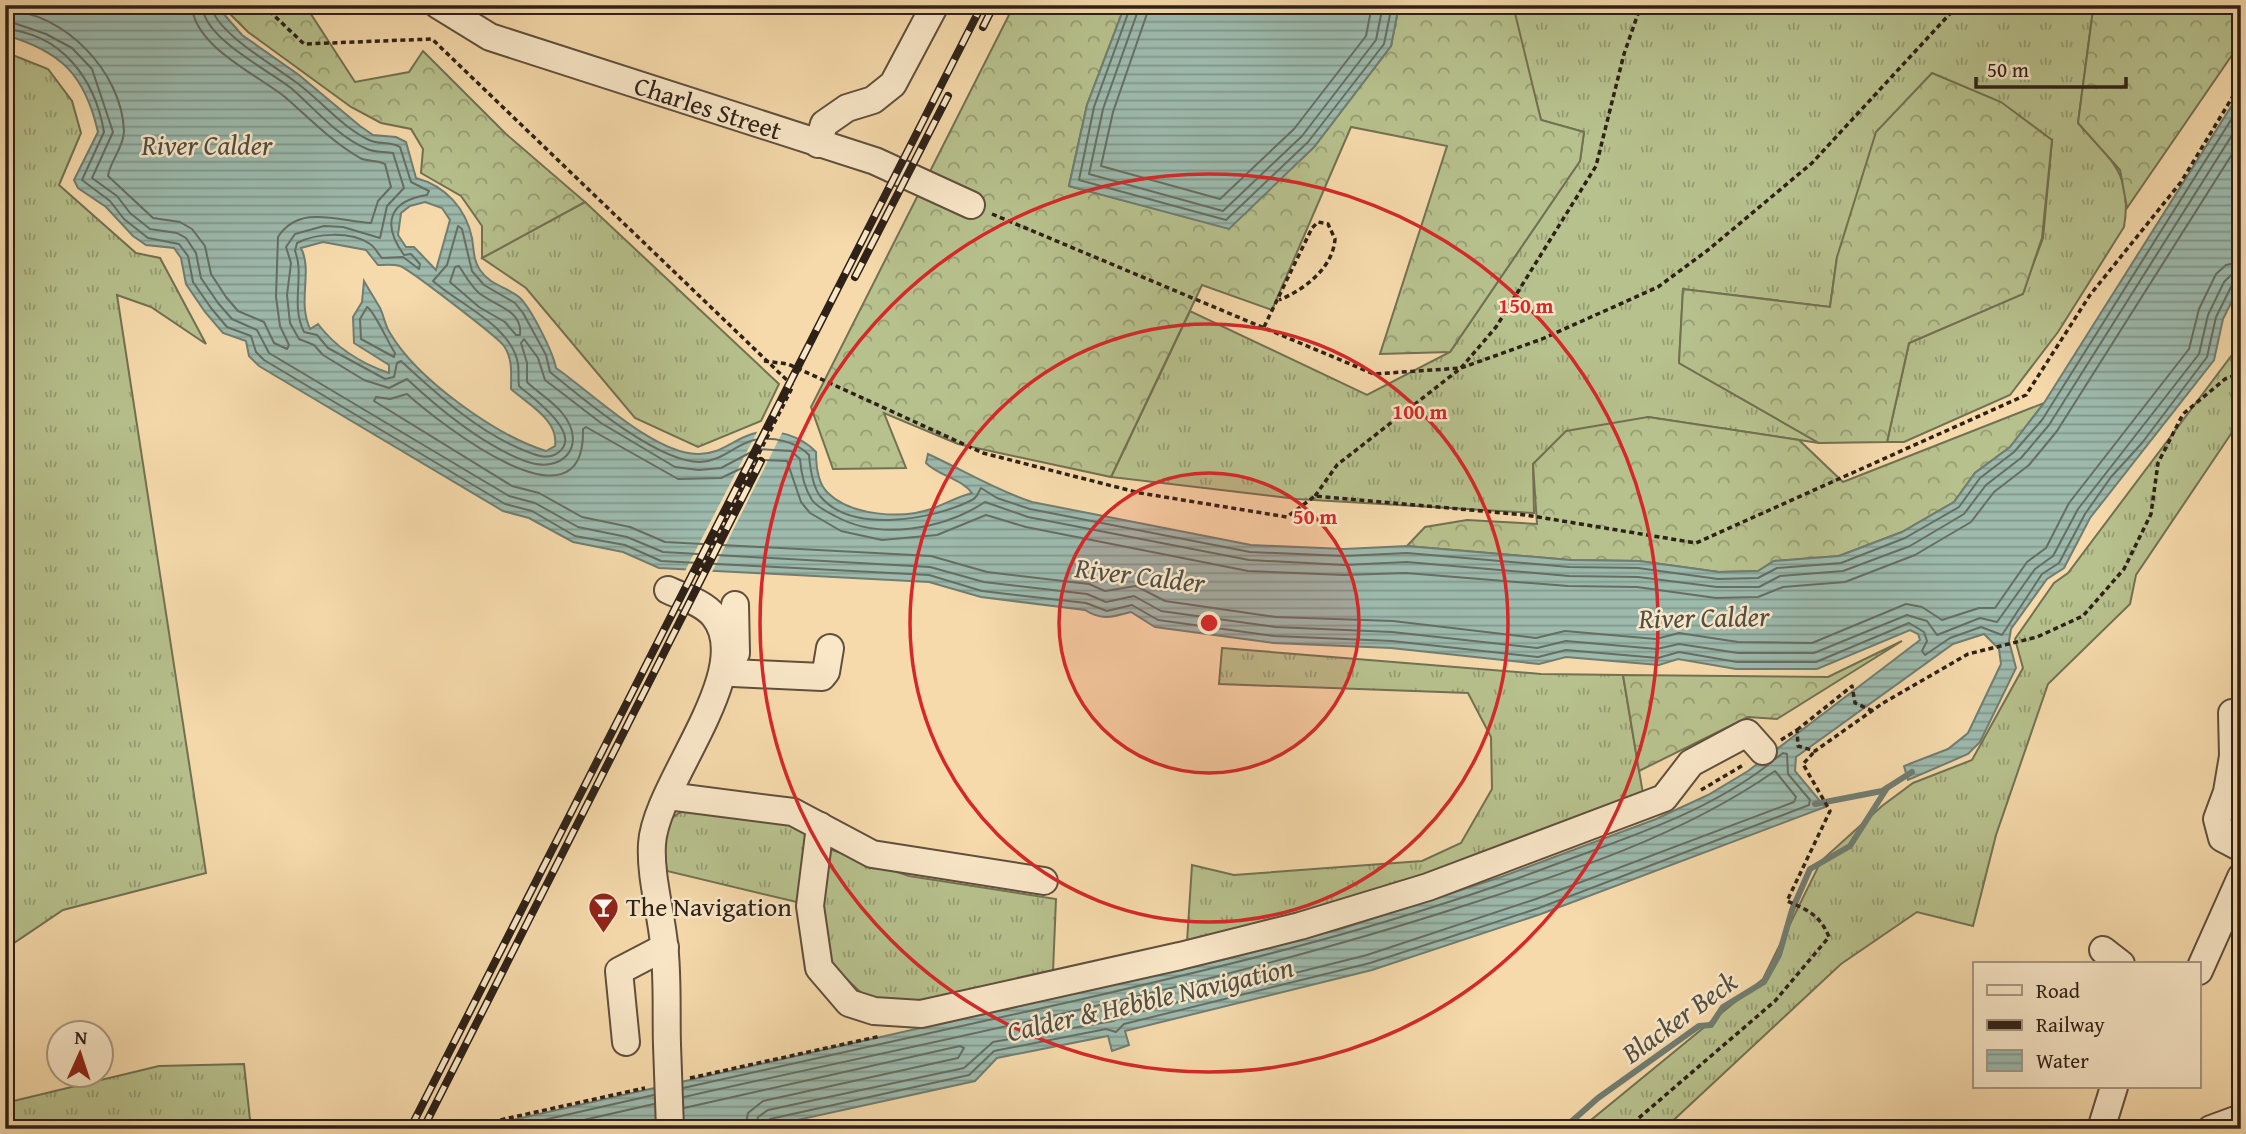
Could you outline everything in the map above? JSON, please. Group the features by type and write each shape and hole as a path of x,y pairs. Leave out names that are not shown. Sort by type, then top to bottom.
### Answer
{"street":[{"path":"818,144 824,124 847,108 873,100 894,84 934,5"},
{"name":"Charles Street","path":"442,8 490,37 875,161 971,205"},
{"path":"670,1129 665,947 652,845 654,830 719,682 726,656 716,618 709,610 679,590"},
{"path":"668,796 687,782 733,673 736,649 735,605"},
{"path":"733,673 817,678 826,672 830,648"},
{"path":"2232,713 2232,757 2227,792 2217,819 2222,838 2241,848"},
{"path":"820,826 810,906 819,968 849,1003 874,1011 921,1014 1180,957 1300,926 1428,887 1664,798 1691,763 1747,733 1763,751"},
{"path":"668,796 793,812 872,854 1044,881"},
{"path":"2200,969 2241,877"},
{"path":"626,1041 619,971 665,947"},
{"path":"2101,1129 2116,1089"},
{"path":"2211,1129 2241,1118"}],"path":[{"path":"263,5 304,44 432,39 793,387 679,590"},
{"path":"764,361 788,364 983,453 1126,490 1287,517 1315,496 1337,465 1461,368 1496,327 1596,166 1625,54 1641,5"},
{"path":"971,205 1374,374 1461,368 1542,339 1658,287 1708,250 1812,163 1958,5"},
{"path":"1315,496 1526,515 1696,542 2026,395 2090,295 2181,182 2241,83"},
{"path":"1264,327 1312,228 1318,222 1328,224 1333,230 1335,245 1327,263 1297,292 1279,300"},
{"path":"1883,704 1968,654 2037,637 2083,616 2124,569 2151,514 2158,463 2183,414 2225,379 2241,373"},
{"path":"1797,730 1852,687 1855,703 1873,711"},
{"path":"1626,1129 1775,1001 1829,937 1822,921 1787,901 1830,811 1803,764 1815,751"},
{"path":"459,1129 650,1086"}],"green space":[{"path":"221,5 305,5 355,82 409,72 423,51 506,134 585,202 482,258 482,226 461,196 421,173 423,149 411,129 381,123 351,107 248,32"},
{"path":"1014,5 1125,5 1087,105 1069,186 1228,228 1314,147 1391,46 1399,5 1513,5 1541,120 1584,132 1580,161 1450,352 1380,354 1447,146 1351,127 1272,310 1202,285 1111,477 958,444 884,413 906,468 833,469 811,407"},
{"path":"1511,5 2091,5 2093,10 2078,123 2117,169 2125,194 2124,227 2058,332 2010,395 1904,442 1887,442 1909,343 2022,294 2043,238 2052,140 1837,257 1830,307 1683,289 1679,363 1819,443 1648,417 1533,464 1534,513 1297,499 1111,477 1190,311 1367,395 1450,352 1580,161 1584,132 1541,120"},
{"path":"2091,5 2241,5 2241,42 2127,208 2120,170 2078,123 2093,10"},
{"path":"5,52 48,69 72,101 81,133 59,185 136,253 160,258 206,344 151,307 117,295 206,873 63,910 5,949"},
{"path":"1932,73 2001,102 2052,140 2042,238 2023,294 1909,343 1887,442 1819,443 1679,363 1683,289 1830,307 1837,257 1876,132"},
{"path":"585,202 779,384 761,421 698,447 635,418 526,288 482,258"},
{"path":"2241,343 2241,419 2136,575 2130,604 2048,684 1996,835 1973,926 1917,912 1841,964 1664,1129 1580,1129 1763,979 1821,861 1882,806 1913,783 1972,760 2023,668 2015,639 2054,583 2068,573"},
{"path":"2044,403 2010,447 1975,473 1954,502 1902,532 1839,556 1774,561 1758,571 1719,572 1639,561 1570,560 1407,546 1425,527 1467,520 1537,524 1533,464 1566,431 1648,417 1799,440 1843,482"},
{"path":"1902,641 1777,719 1748,717 1639,771 1623,675 1828,677"},
{"path":"1222,648 1541,674 1623,675 1643,794 1430,878 1187,942 1192,865 1234,875 1422,861 1461,843 1492,789 1491,737 1468,693 1219,684"},
{"path":"697,809 770,817 784,821 807,835 805,904 667,871 662,841 669,820 682,811"},
{"path":"829,849 909,876 1056,899 1053,972 907,1008 868,999 830,964 819,920"},
{"path":"244,1064 251,1129 5,1129 5,1103 67,1088 116,1088 116,1076 159,1066"}],"water":[{"name":"River Calder","path":"5,5 216,5 242,35 299,75 360,126 373,135 396,137 406,142 416,178 437,187 460,208 469,227 480,270 488,279 519,297 541,331 556,368 605,406 661,444 697,454 719,450 760,432 778,432 795,437 816,452 820,480 828,493 850,507 877,513 919,512 972,493 926,463 928,454 992,486 1032,502 1251,545 1344,549 1407,546 1570,560 1639,561 1719,572 1758,571 1774,561 1839,556 1902,532 1954,502 1975,473 2010,447 2044,403 2241,91 2241,283 2223,319 2214,360 2090,518 2064,568 2047,579 2011,629 2009,641 2016,668 1980,742 1968,754 1908,780 1904,766 1948,749 1968,733 2001,664 1999,649 1984,634 1953,644 1796,757 1795,771 1825,807 1541,914 1372,970 1125,1031 1129,1045 1112,1051 1108,1036 997,1058 975,1081 756,1129 473,1129 1226,959 1341,929 1501,877 1656,819 1708,795 1748,771 1920,640 1918,634 1910,630 1817,669 1736,669 1678,659 1659,665 1566,657 1539,664 1391,648 1273,643 1155,627 1131,612 1102,617 1085,610 981,597 929,582 659,568 623,552 573,542 529,518 503,511 259,366 249,356 246,341 223,333 205,312 186,284 181,258 174,248 146,245 133,236 106,207 78,188 74,180 98,132 86,95 78,80 56,58 25,41 5,35","holes":["425,202 442,208 450,220 436,270 414,247 406,247 398,235 401,213 410,206","323,242 366,250 378,265 400,266 498,340 509,356 511,389 548,421 555,437 555,446 546,451 504,432 481,419 438,386 402,351 364,281 362,302 353,317 354,343 389,365 389,373 349,354 318,324 310,329 305,307 306,267 301,248"]},
{"path":"1125,5 1399,5 1391,46 1314,147 1229,229 1069,186 1087,105"}],"pier":[{"path":"758,430 783,431 711,574 684,573"}],"waterway":[{"name":"Calder & Hebble Navigation","path":"1815,804 1882,791 1912,772"},
{"name":"Blacker Beck","path":"1563,1129 1598,1098 1699,1026 1711,1025 1723,1007 1764,982 1779,955 1792,910 1810,869 1850,846 1887,788"}],"railway":[{"path":"410,1129 982,5"},
{"path":"983,27 994,5"},
{"path":"855,277 948,96"},
{"path":"423,1129 761,461"}],"place":[{"name":"The Navigation","path":"603,934"}]}
